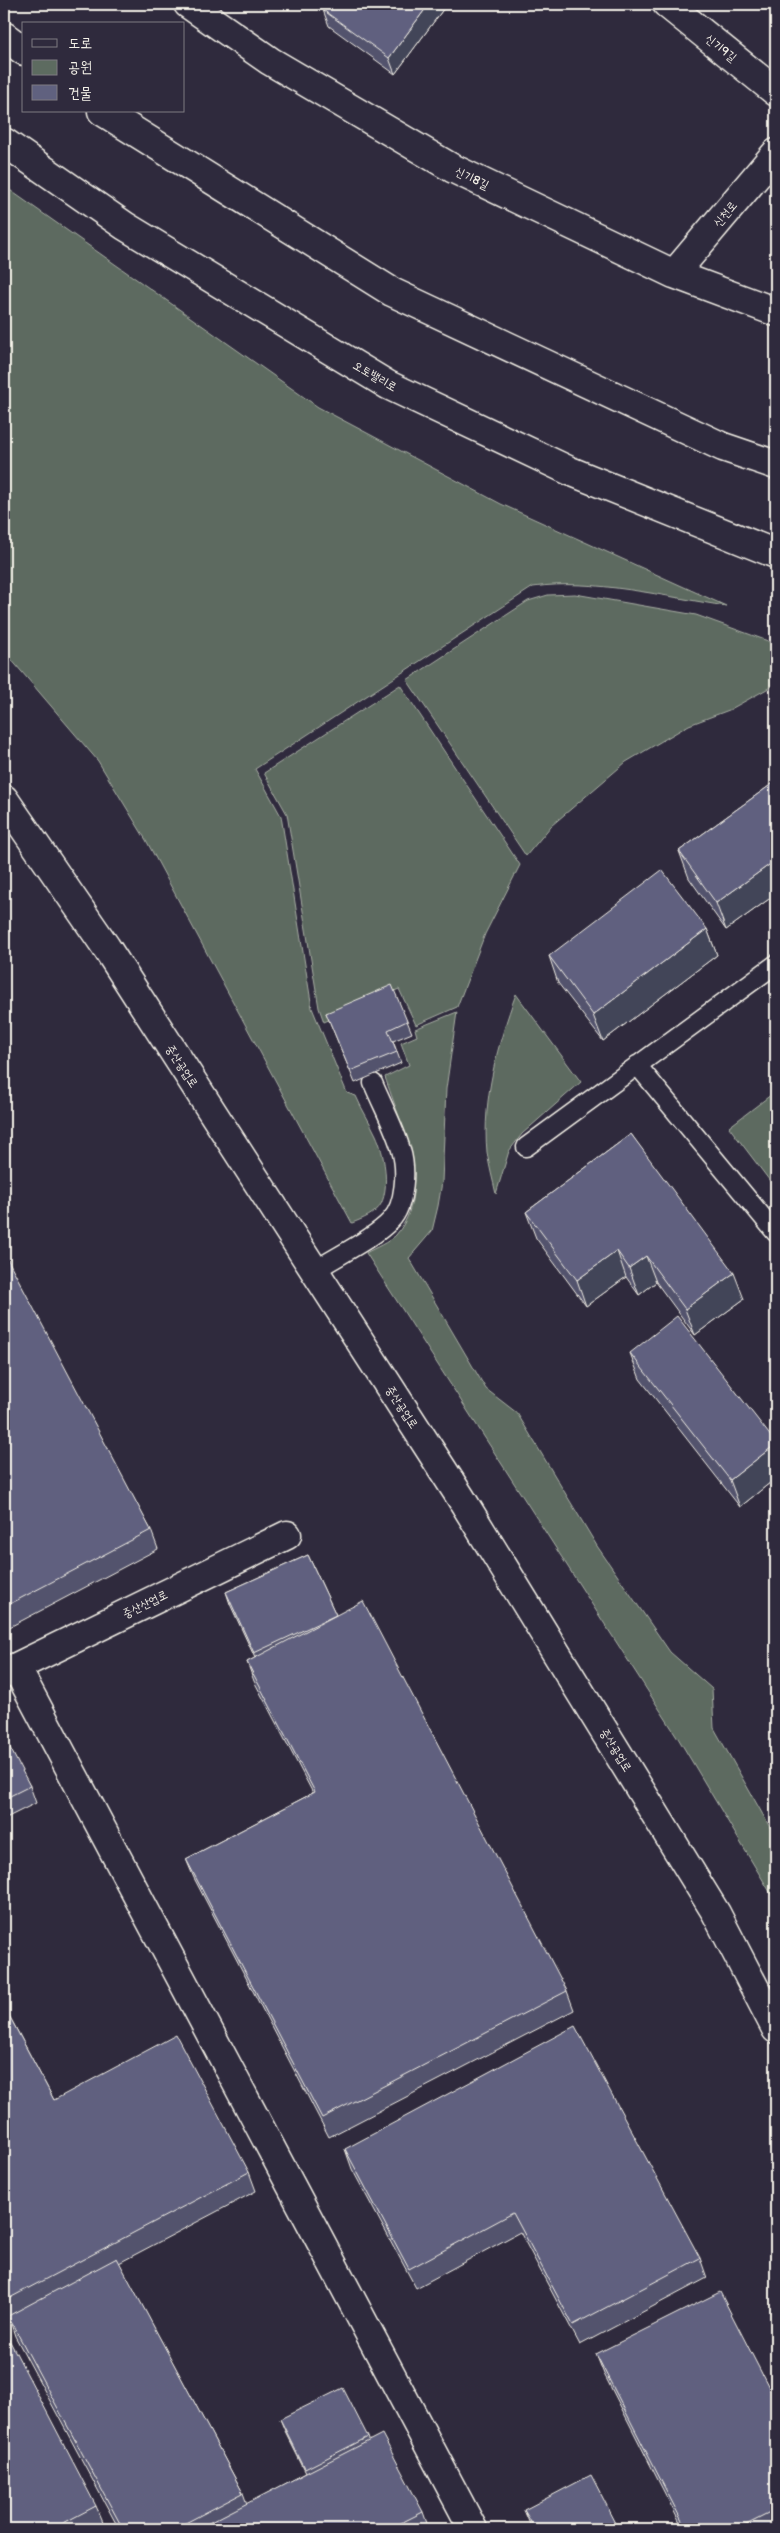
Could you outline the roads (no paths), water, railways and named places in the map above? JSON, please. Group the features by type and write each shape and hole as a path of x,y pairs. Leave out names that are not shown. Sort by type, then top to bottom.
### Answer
{"main road":[{"name":"신기8길","path":"188,4 270,61 452,168 674,274 776,312"},
{"name":"신기9길","path":"667,4 776,92"},
{"path":"4,36 22,50"},
{"path":"104,112 392,292 723,448 776,465"},
{"name":"오토밸리로","path":"4,142 125,226 388,385 570,471 776,554"},
{"name":"신천로","path":"674,274 776,153"},
{"path":"723,448 776,452"},
{"name":"중산공업로","path":"4,799 106,948 461,1498 716,1913 776,2029"},
{"name":"중산산업로","path":"10,1670 287,1535"},
{"path":"10,1670 473,2529"}],"lane":[{"path":"526,1147 776,964"},
{"path":"637,1065 776,1233"},
{"path":"314,1271 382,1228 392,1219 400,1200 404,1178 401,1151 373,1083"}]}
